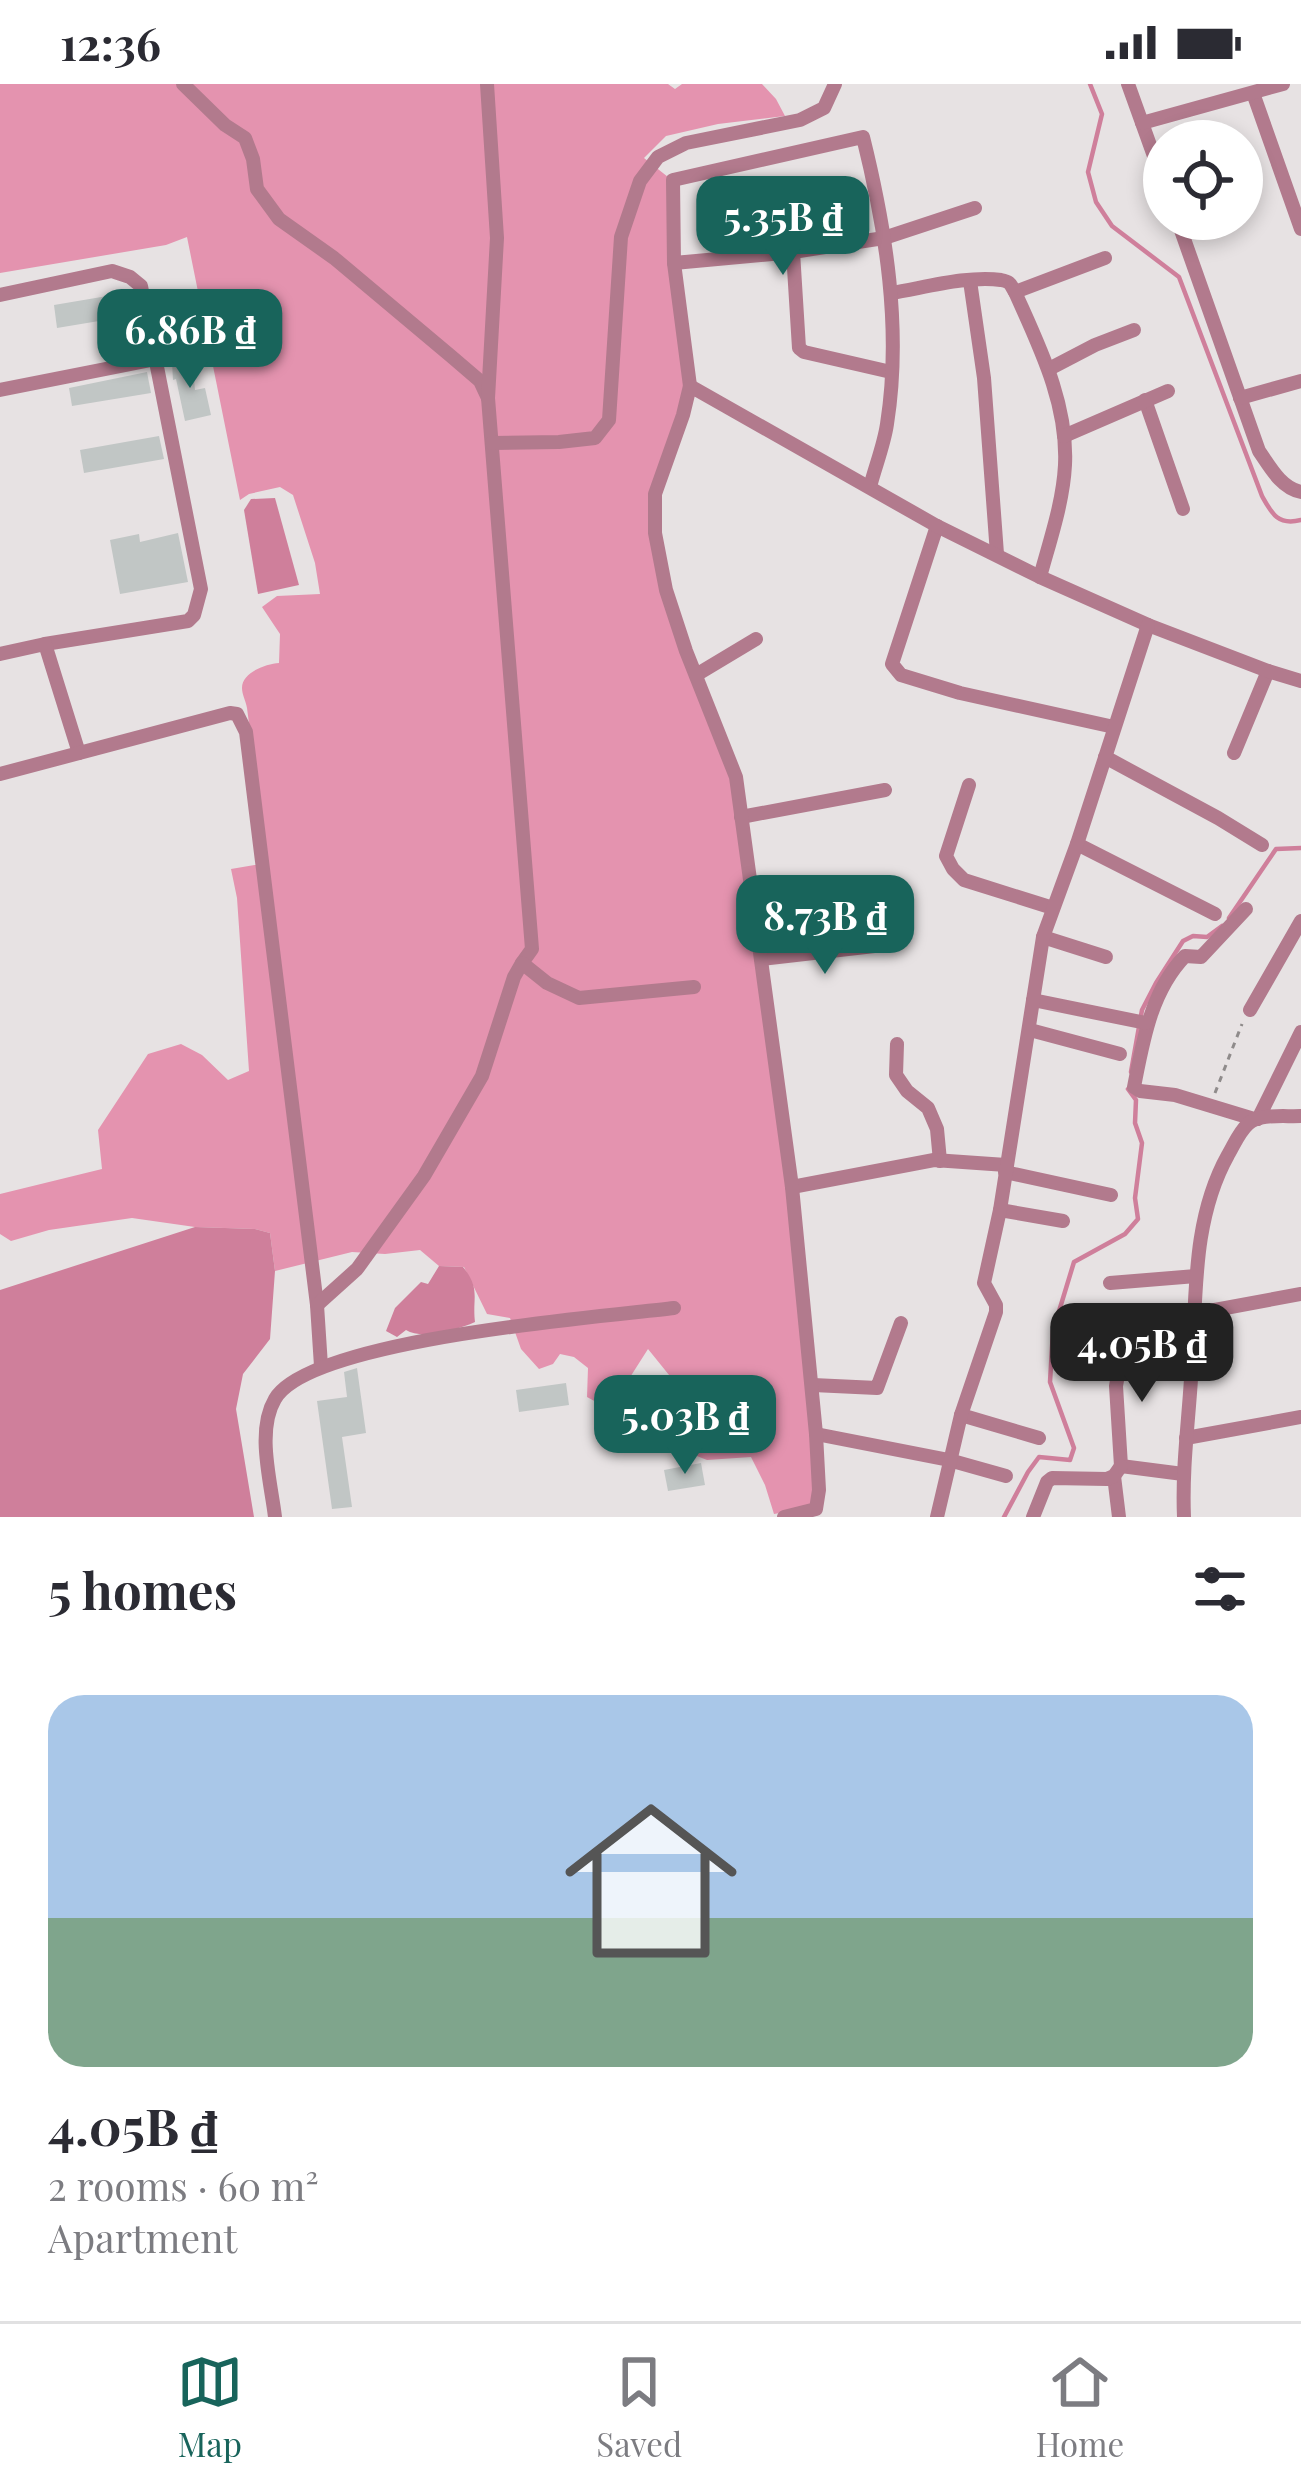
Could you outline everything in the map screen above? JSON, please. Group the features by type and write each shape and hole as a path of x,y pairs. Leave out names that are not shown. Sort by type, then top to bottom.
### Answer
{"street":[{"path":"184,84 245,138 257,189 279,219 334,258 466,369 480,381 488,398"},
{"path":"317,1305 357,1269 424,1177 482,1076 514,977 532,949 488,398 496,238 487,84"},
{"path":"492,443 595,438 609,420 621,237 640,181 658,158 686,143 800,120 824,108 835,84"},
{"path":"1128,84 1142,123 1283,84"},
{"path":"1252,93 1301,229"},
{"path":"784,1517 811,1515 819,1490 792,1187 736,777 666,590 655,532 655,494 690,386 674,263 673,179 863,137 891,292 886,430 870,487"},
{"path":"674,263 884,238 975,208"},
{"path":"1184,240 1259,451 1275,474 1301,492"},
{"path":"793,252 799,347 891,372"},
{"path":"1015,292 1105,258"},
{"path":"0,295 112,272 142,286 201,590 188,621 0,654"},
{"path":"891,292 970,281 1011,284 1049,369 1064,436 1063,486 1040,577"},
{"path":"970,281 984,378 997,554"},
{"path":"1049,369 1134,330"},
{"path":"0,390 156,359"},
{"path":"1240,398 1301,381"},
{"path":"690,386 937,526 1040,577 1148,625 1301,681"},
{"path":"1064,436 1168,391"},
{"path":"1145,400 1183,509"},
{"path":"937,526 892,664 901,675 960,694 1114,727"},
{"path":"937,1517 961,1415 996,1312 984,1282 1000,1210 1042,937 1148,625"},
{"path":"696,675 756,639"},
{"path":"45,644 79,754"},
{"path":"1234,753 1268,671"},
{"path":"0,774 230,713 241,718 321,1366"},
{"path":"1105,757 1262,845"},
{"path":"969,785 946,856 953,869 964,880 1053,908"},
{"path":"741,817 885,790"},
{"path":"1077,844 1215,914"},
{"path":"1246,909 1201,957 1181,958 1141,1022 1134,1087 1256,1119 1301,1116"},
{"path":"1250,1010 1301,921"},
{"path":"1042,937 1106,957"},
{"path":"761,958 883,946"},
{"path":"522,963 547,983 579,998 694,987"},
{"path":"1033,1000 1141,1022"},
{"path":"1030,1030 1120,1054"},
{"path":"1184,1517 1193,1314 1206,1205 1228,1156 1244,1127 1256,1119 1301,1032"},
{"path":"897,1044 896,1075 928,1108 937,1129 940,1161"},
{"path":"792,1187 940,1161 1005,1168 1111,1195"},
{"path":"1000,1210 1064,1221"},
{"path":"1110,1283 1196,1276"},
{"path":"1193,1314 1301,1294"},
{"path":"275,1517 268,1412 278,1393 321,1366 423,1339 674,1308"},
{"path":"1120,1517 1116,1386 1128,1319"},
{"path":"813,1385 877,1388 901,1323"},
{"path":"961,1415 1039,1438"},
{"path":"1186,1438 1301,1417"},
{"path":"816,1434 1006,1476"},
{"path":"1033,1517 1052,1478 1096,1481 1117,1471 1183,1474"}],"path":[{"path":"1210,1106 1236,1034 1250,1010"}],"shaded area":[{"path":"0,84 668,84 675,89 682,84 762,84 776,99 785,116 666,136 644,158 668,177 686,386 650,533 731,779 788,1190 808,1385 814,1491 809,1508 774,1514 751,1457 707,1460 674,1447 682,1391 648,1349 627,1382 629,1401 609,1409 587,1397 588,1368 560,1354 553,1364 539,1369 521,1349 510,1318 487,1314 464,1267 439,1266 420,1250 352,1252 275,1271 270,1233 255,1229 132,1218 49,1230 11,1241 0,1234 0,1194 102,1169 98,1130 148,1054 181,1044 202,1055 228,1080 249,1071 231,869 267,863 242,688 250,673 279,663 280,634 262,607 277,596 320,594 293,495 280,487 240,500 187,237 166,245 0,273"},
{"path":"275,498 299,585 258,594 244,510 251,499"},
{"path":"195,1227 270,1233 275,1271 270,1339 243,1374 236,1409 254,1517 0,1517 0,1290"},
{"path":"439,1266 463,1267 469,1275 475,1322 430,1334 406,1330 397,1337 386,1331 395,1308 421,1282 428,1284"}],"building":[{"path":"131,292 135,315 57,328 54,305"},
{"path":"192,359 195,390 205,388 211,415 185,421 172,362"},
{"path":"147,372 151,393 72,406 69,388"},
{"path":"159,436 164,459 84,473 80,450"},
{"path":"178,533 188,582 120,594 110,540 139,534 140,542"},
{"path":"357,1368 366,1433 342,1437 352,1507 332,1509 317,1401 347,1397 344,1372"},
{"path":"566,1383 569,1405 519,1412 516,1390"},
{"path":"701,1463 705,1485 668,1491 664,1470"}],"waterway":[{"path":"1090,84 1102,114 1088,172 1096,202 1112,226 1179,277 1262,496 1277,517 1301,520"},
{"path":"1229,918 1276,849 1301,848"},
{"path":"1131,1072 1142,1010 1156,983 1183,941 1207,937 1222,926"},
{"path":"1004,1517 1039,1457 1070,1460 1074,1448 1050,1382 1053,1331 1074,1262 1125,1234 1138,1219 1135,1198 1142,1143 1135,1123 1136,1100 1128,1089"}]}
